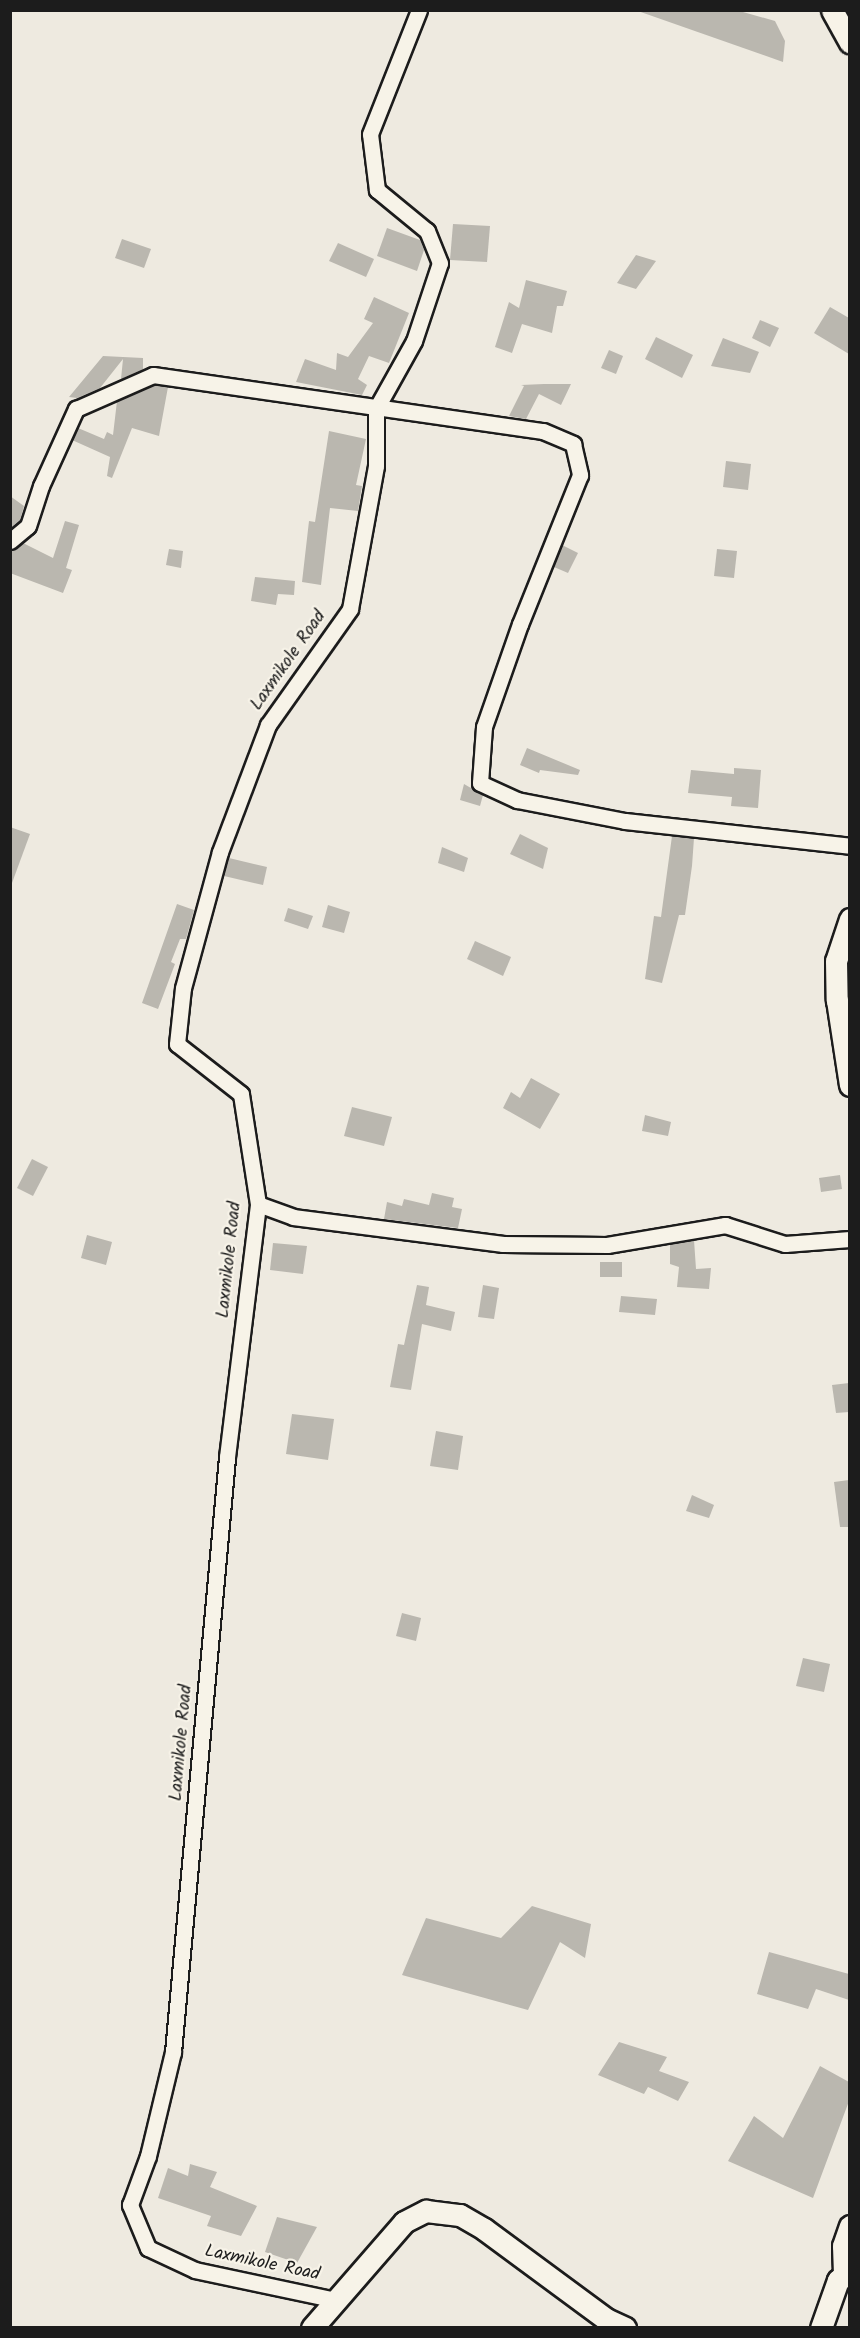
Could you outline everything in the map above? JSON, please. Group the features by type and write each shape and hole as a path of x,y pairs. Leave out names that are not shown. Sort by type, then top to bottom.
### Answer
{"main road":[{"path":"832,10 849,42"},
{"path":"849,919 836,961 837,1000 849,1085"},
{"path":"312,2328 404,2222 426,2211 444,2211 484,2229 606,2319 625,2328"},
{"path":"821,2328 838,2280 847,2274 843,2247 849,2226"}],"street":[{"name":"Laxmikole Road","path":"336,2300 195,2270 147,2248 130,2205 148,2156 173,2052 227,1457 258,1204 241,1094 177,1044 183,988 220,852 268,725 350,609 376,466 376,409 414,341 440,263 428,231 377,190 370,134 419,10"},
{"path":"10,541 28,526 41,486 76,409 153,375 376,409 543,431 573,444 580,475 520,624 484,727 480,783 516,800 625,821 849,846"},
{"path":"258,1204 293,1217 503,1244 607,1245 724,1225 785,1244 849,1239"}],"building":[{"path":"635,10 736,10 775,21 785,41 783,62"},
{"path":"453,224 490,226 487,262 450,260"},
{"path":"387,228 420,240 424,250 417,271 377,256"},
{"path":"122,239 151,249 144,268 115,258"},
{"path":"338,243 374,259 366,277 329,261"},
{"path":"636,255 656,261 636,289 617,283"},
{"path":"526,280 567,291 563,306 557,306 552,333 522,324 512,353 495,347 509,302 519,308"},
{"path":"374,297 409,313 389,363 369,356 358,379 367,385 362,395 296,382 305,359 336,370 337,353 348,357 373,323 364,319"},
{"path":"830,307 849,318 849,354 814,333"},
{"path":"760,320 779,328 770,347 752,338"},
{"path":"656,337 693,355 682,378 645,359"},
{"path":"723,338 759,352 750,373 711,366"},
{"path":"609,350 623,356 616,374 601,368"},
{"path":"103,356 143,358 143,369 121,379 123,359 100,388 77,398 69,397"},
{"path":"571,384 561,405 539,394 526,419 509,416 524,386 521,385"},
{"path":"154,385 168,387 159,436 132,428 112,478 107,476 110,457 72,440 78,428 104,439 107,432 113,435 117,401"},
{"path":"329,431 366,439 356,485 362,486 358,511 330,508 321,585 302,582 309,521 315,522"},
{"path":"726,461 751,464 748,490 723,487"},
{"path":"10,496 24,506 20,520 10,528"},
{"path":"65,521 79,525 66,568 72,570 63,593 10,573 10,551 23,543 53,558"},
{"path":"562,545 578,553 568,573 554,567"},
{"path":"169,549 183,551 181,568 166,565"},
{"path":"717,549 737,551 734,578 714,576"},
{"path":"255,577 295,581 294,595 278,594 276,605 251,601"},
{"path":"527,748 580,770 578,775 540,770 539,773 520,765"},
{"path":"734,768 761,770 758,808 731,806 732,797 688,793 691,770 734,774"},
{"path":"464,784 483,795 480,806 460,800"},
{"path":"10,827 30,834 12,883 10,883"},
{"path":"520,834 548,848 543,869 510,854"},
{"path":"672,836 694,838 685,915 679,915 662,983 645,979 654,916 661,917"},
{"path":"442,847 468,858 464,872 438,863"},
{"path":"229,858 267,867 263,885 224,876"},
{"path":"177,904 194,910 186,939 180,939 171,962 175,964 158,1009 142,1003"},
{"path":"328,905 350,912 344,933 322,927"},
{"path":"288,908 313,916 308,929 284,921"},
{"path":"475,941 511,957 503,976 467,959"},
{"path":"531,1078 560,1094 540,1129 503,1108 511,1092 520,1098"},
{"path":"352,1107 392,1117 384,1146 344,1136"},
{"path":"645,1115 671,1122 668,1136 642,1131"},
{"path":"32,1159 48,1167 33,1196 17,1188"},
{"path":"840,1175 842,1189 821,1192 819,1178"},
{"path":"432,1193 454,1198 452,1207 462,1209 458,1228 384,1219 387,1202 402,1206 404,1199 429,1205"},
{"path":"87,1235 112,1242 106,1265 81,1258"},
{"path":"694,1240 696,1269 711,1268 709,1289 677,1287 679,1267 670,1264 670,1244"},
{"path":"273,1243 307,1246 303,1274 270,1270"},
{"path":"600,1262 622,1262 622,1277 600,1277"},
{"path":"417,1285 429,1287 426,1305 455,1312 451,1331 422,1324 411,1390 390,1387 398,1344 404,1345"},
{"path":"483,1285 499,1288 494,1319 478,1317"},
{"path":"621,1296 657,1299 655,1315 619,1312"},
{"path":"849,1383 849,1412 836,1413 832,1385"},
{"path":"292,1414 334,1419 328,1460 286,1454"},
{"path":"436,1431 463,1436 458,1470 430,1466"},
{"path":"849,1480 849,1527 840,1527 834,1482"},
{"path":"692,1495 714,1505 709,1518 686,1511"},
{"path":"402,1613 421,1618 416,1641 396,1636"},
{"path":"803,1658 830,1664 824,1692 796,1686"},
{"path":"532,1906 591,1924 585,1958 560,1942 528,2010 402,1975 426,1918 501,1938"},
{"path":"769,1952 849,1974 849,2000 816,1989 808,2009 757,1994"},
{"path":"619,2042 667,2057 659,2071 689,2082 678,2101 648,2087 644,2094 598,2075"},
{"path":"820,2066 849,2082 849,2101 813,2198 728,2161 754,2116 783,2138"},
{"path":"190,2164 217,2172 210,2187 257,2206 241,2236 207,2226 211,2216 158,2198 168,2168 188,2176"},
{"path":"277,2217 317,2227 297,2263 265,2252"}]}
